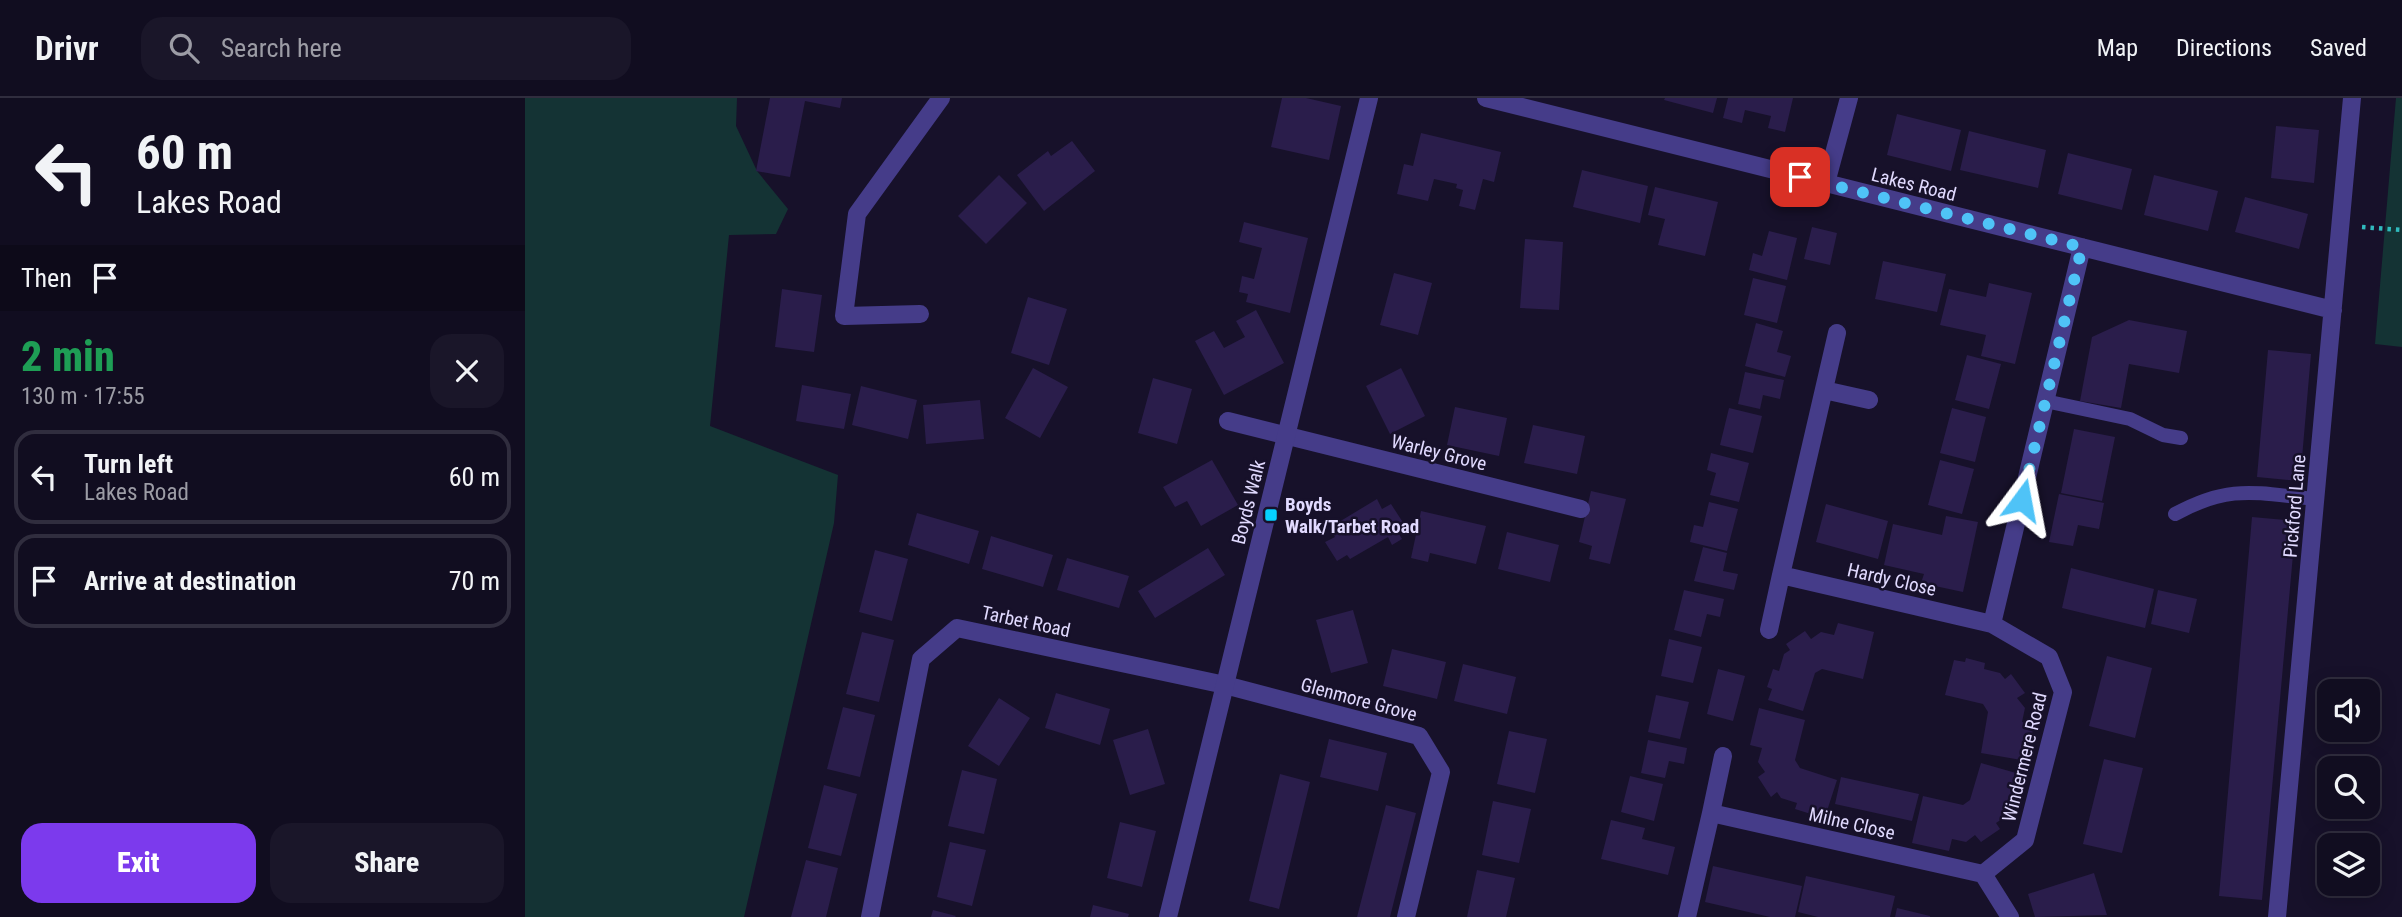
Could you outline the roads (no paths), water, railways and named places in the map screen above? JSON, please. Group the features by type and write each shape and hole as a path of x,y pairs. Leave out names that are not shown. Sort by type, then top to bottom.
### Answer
{"street":[{"path":"920,314 844,316 857,214 941,98"},
{"name":"Boyds Walk","path":"1168,917 1369,98"},
{"name":"Lakes Road","path":"1486,98 2333,310"},
{"path":"1826,183 1849,98"},
{"name":"Pickford Lane","path":"2277,917 2352,98"},
{"path":"1992,625 2082,247"},
{"path":"1769,630 1837,333"},
{"path":"1824,390 1869,400"},
{"name":"Warley Grove","path":"1228,421 1581,509"},
{"name":"Hardy Close","path":"1781,575 1992,625"},
{"name":"Windermere Road","path":"1983,874 2025,840 2063,692 2049,657 1992,625"},
{"name":"Tarbet Road","path":"870,917 921,659 957,628 1225,685"},
{"name":"Glenmore Grove","path":"1225,685 1419,736 1441,772 1406,917"},
{"path":"1687,917 1723,757"},
{"name":"Milne Close","path":"1711,813 1983,874"},
{"path":"1983,874 2010,917"}],"lane":[{"path":"2045,401 2130,419 2163,435 2181,438"},
{"path":"2175,514 2206,498 2243,491 2315,499"}],"place":[{"name":"Boyds Walk/Tarbet Road","path":"1271,515"}]}
